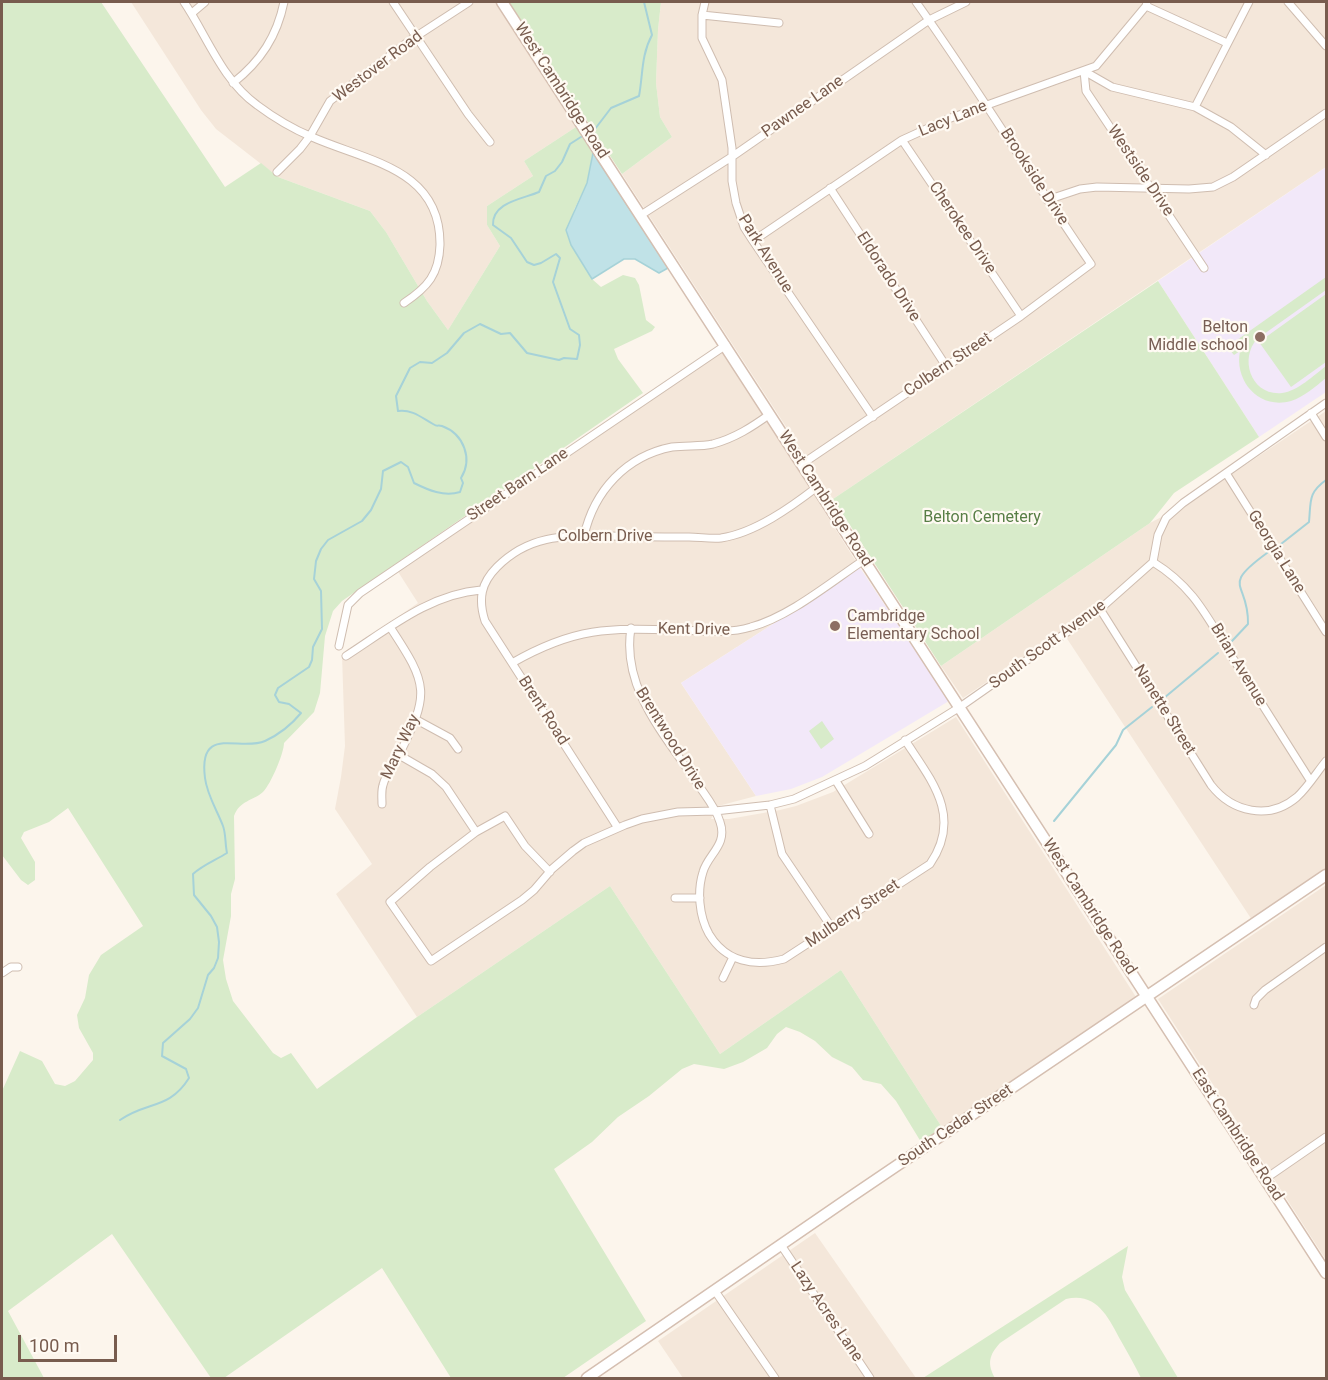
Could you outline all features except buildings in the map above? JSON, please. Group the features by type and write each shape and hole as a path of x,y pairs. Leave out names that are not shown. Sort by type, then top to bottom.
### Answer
{"street":[{"path":"184,2 233,83 256,105 310,136 394,169 416,183 430,202 440,235 438,260 429,284 404,303"},
{"path":"192,13 205,2"},
{"path":"233,83 245,74 265,51 277,28 284,2"},
{"path":"393,2 489,142"},
{"name":"Westover Road","path":"277,172 310,136 330,101 416,37 469,2"},
{"name":"West Cambridge Road","path":"502,2 1148,997"},
{"name":"Park Avenue","path":"705,2 702,15 702,38 722,81 733,156 732,181 735,203 744,226 873,417"},
{"name":"Brookside Drive","path":"916,2 987,105 1091,264"},
{"name":"Pawnee Lane","path":"641,215 733,156 929,20 966,2"},
{"path":"1195,107 1249,2"},
{"path":"1288,2 1326,46"},
{"path":"1146,4 1227,43"},
{"name":"Lacy Lane","path":"753,241 902,140 948,119 1096,66 1146,4"},
{"path":"702,15 779,23"},
{"path":"1084,71 1112,87 1195,107 1231,127 1266,155"},
{"name":"Westside Drive","path":"1084,71 1086,91 1204,268"},
{"path":"1047,200 1080,189 1097,187 1200,189 1213,187 1233,177 1326,113"},
{"name":"Cherokee Drive","path":"902,140 1021,316"},
{"name":"Eldorado Drive","path":"830,188 946,366"},
{"name":"Colbern Street","path":"802,464 1021,316 1091,264"},
{"name":"Street Barn Lane","path":"339,646 348,604 360,593 726,345"},
{"path":"1153,562 1158,536 1166,518 1182,503 1326,403"},
{"path":"1311,413 1326,438"},
{"path":"584,536 591,512 604,489 636,461 660,450 702,446 730,438 754,426 770,414"},
{"name":"Georgia Lane","path":"1226,472 1326,632"},
{"name":"Colbern Drive","path":"482,590 486,579 508,556 524,546 552,537 721,538 758,525 777,515 817,487"},
{"name":"Kent Drive","path":"512,663 541,646 593,630 631,628 723,632 750,628 778,617 864,560"},
{"name":"South Scott Avenue","path":"715,811 770,805 795,799 865,766 960,707 1100,609 1153,562"},
{"name":"Brian Avenue","path":"1153,562 1173,576 1201,605 1310,780"},
{"path":"346,656 442,597 482,590"},
{"name":"Brent Road","path":"482,590 482,609 485,621 618,828"},
{"name":"Nanette Street","path":"1100,609 1211,785 1223,799 1252,811 1263,811 1282,806 1299,795 1310,780"},
{"name":"Mary Way","path":"382,804 383,785 415,719 422,688 413,662 390,627"},
{"name":"Brentwood Drive","path":"631,628 629,661 641,698 715,811 721,824 718,850 703,871 700,898 702,917 709,934 723,951 733,957"},
{"path":"415,719 450,738 458,749"},
{"name":"Mulberry Street","path":"733,957 759,964 784,959 930,864 939,847 944,811 934,785 905,740"},
{"path":"399,755 432,774 446,787 476,832"},
{"path":"1310,780 1326,760"},
{"path":"836,781 869,834"},
{"path":"770,805 782,854 832,928"},
{"name":"Brentwood Drive","path":"618,828 642,819 674,813 715,811"},
{"path":"550,872 525,846 506,816 476,832 430,867 390,902 431,961 522,900 584,843 618,828"},
{"name":"South Cedar Street","path":"587,1378 1326,875"},
{"path":"675,898 700,898"},
{"path":"1254,1005 1256,999 1265,990 1326,947"},
{"path":"723,978 733,957"},
{"path":"2,973 11,967 18,967"},
{"name":"East Cambridge Road","path":"1148,997 1326,1273"},
{"path":"1265,1179 1326,1137"},
{"name":"Lazy Acres Lane","path":"781,1245 870,1378"},
{"path":"716,1291 775,1378"}],"shaded area":[{"path":"131,2 496,2 576,127 524,161 533,176 487,206 487,225 500,246 448,330 427,301 386,232 370,211 278,177 216,129 201,110"},
{"path":"661,2 1326,2 1326,167 833,499 622,174 672,137 660,117 656,83"},
{"name":"Belton Middle school","path":"1326,167 1326,392 1259,437 1158,281"},
{"path":"719,345 860,568 681,683 756,796 718,806 711,819 729,819 780,810 833,792 956,717 1136,997 943,1129 841,970 720,1054 610,886 417,1017 336,894 372,864 335,809 345,746 342,655 418,603 395,567"},
{"path":"1326,411 1326,869 1252,920 1062,631 963,698 941,666 1150,523 1190,502"},
{"name":"Cambridge Elementary School","path":"860,568 949,701 822,777 791,789 756,796 681,683"},
{"path":"1326,885 1326,1260 1158,999"},
{"path":"815,1233 916,1378 683,1378 658,1341"}],"green space":[{"path":"2,2 101,2 225,187 261,163 278,177 370,211 386,232 427,301 448,330 500,246 487,225 487,206 533,176 524,161 576,127 593,153 587,183 574,210 571,245 592,279 601,287 623,275 635,278 639,285 646,320 655,327 652,331 614,349 618,359 643,393 342,601 333,611 325,636 320,693 314,712 284,743 273,776 263,792 247,801 234,816 235,879 223,960 233,1001 273,1053 281,1058 291,1053 317,1089 417,1017 610,886 720,1054 841,970 943,1129 921,1142 896,1101 881,1084 863,1080 852,1067 832,1057 815,1041 786,1027 777,1034 767,1048 743,1062 724,1069 694,1064 682,1069 618,1117 592,1142 554,1169 646,1321 563,1378 451,1378 382,1268 224,1378 211,1378 112,1234 8,1311 44,1378 2,1378 2,1091 20,1051 42,1061 55,1084 65,1086 75,1081 93,1060 93,1053 79,1028 77,1015 85,998 89,975 101,955 143,926 68,808 49,822 24,832 21,838 35,862 35,880 28,885 21,880 2,855"},
{"path":"509,2 661,2 656,83 660,117 672,137 622,174"},
{"path":"1326,277 1326,290 1257,339 1249,356 1249,366 1256,383 1262,389 1271,392 1288,392 1306,382 1326,366 1326,378 1305,394 1291,401 1279,403 1259,397 1251,391 1241,373 1240,351 1234,355 1227,347"},
{"name":"Belton Cemetery","path":"1158,281 1259,437 1174,493 1150,523 941,666 833,499"},
{"path":"1326,294 1326,362 1291,387 1259,342"},
{"path":"822,721 834,739 821,749 809,731"},
{"path":"1128,1246 1122,1277 1125,1290 1178,1378 1141,1378 1106,1315 1094,1303 1077,1298 1066,1299 1000,1343 990,1360 995,1378 923,1378"}],"water":[{"path":"593,153 668,268 659,273 635,259 624,259 592,279 571,245 566,230 587,183"}],"waterway":[{"path":"591,130 595,129 611,108 639,96 644,58 652,35 644,2"},
{"path":"120,1120 174,1095 189,1078 186,1069 162,1056 163,1043 190,1019 198,1008 208,975 218,958 217,927 194,895 193,874 227,853 224,829 206,784 205,761 208,751 214,745 223,743 255,744 265,741 275,736 301,713 289,704 279,702 275,695 278,688 309,667 313,647 322,629 321,591 314,579 316,561 328,540 362,521 371,510 381,489 383,471 401,462 408,467 414,483 442,493 460,492 463,483 461,478 466,463 461,441 450,430 442,426 437,426 412,413 398,411 396,396 410,368 420,362 432,363 447,353 464,333 480,324 501,334 510,333 527,353 559,360 577,359 580,345 579,335 570,329 553,282 560,258 556,254 534,265 527,262 511,238 493,225 494,217 503,206 539,192 546,176 555,171 562,162 570,144 584,135"},
{"path":"1281,544 1309,522 1313,493 1326,480"},
{"path":"1232,641 1248,624 1240,580 1252,564 1267,553"},
{"path":"1164,698 1218,653"},
{"path":"1054,821 1116,745 1123,730 1152,707"}],"place":[{"name":"Belton Middle school","path":"1260,337"},
{"name":"Cambridge Elementary School","path":"835,626"}]}
